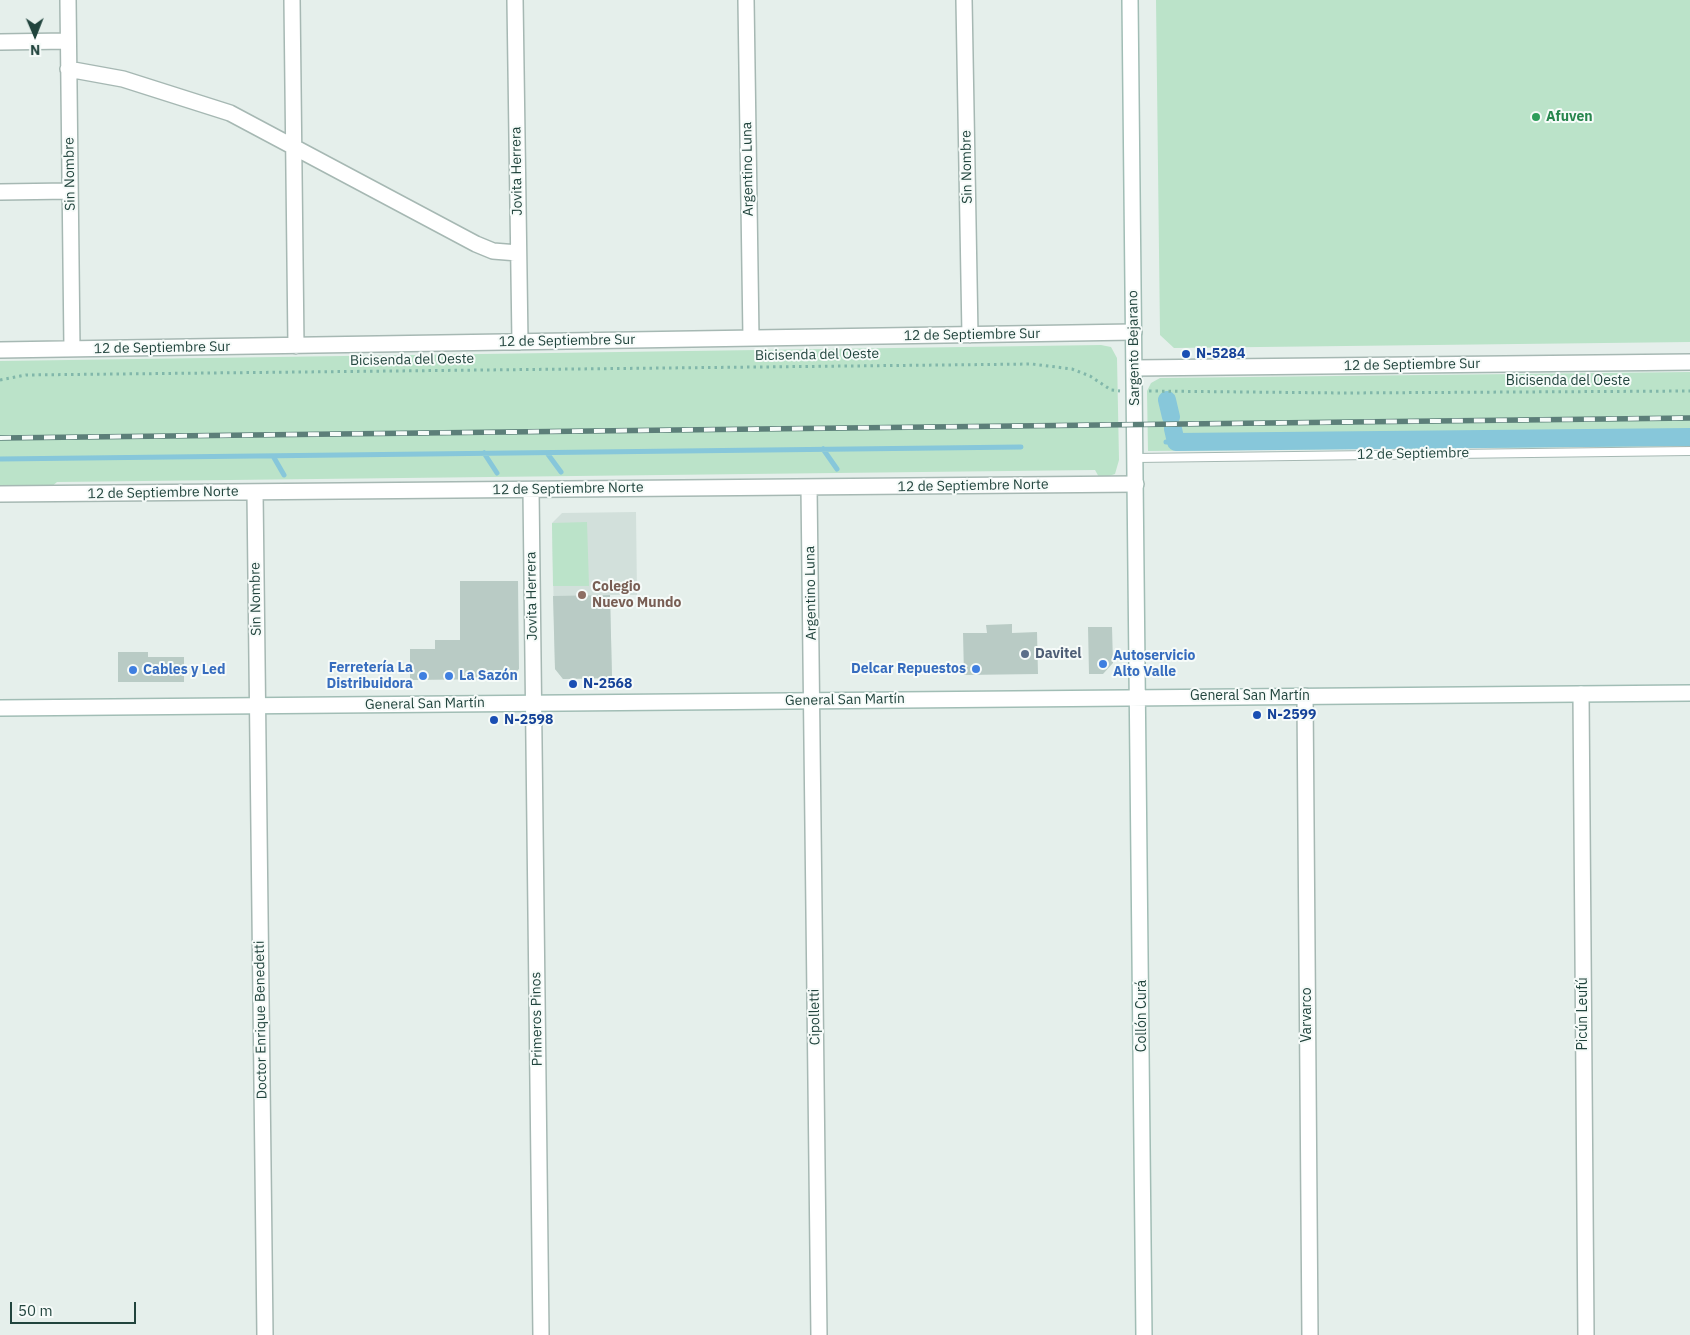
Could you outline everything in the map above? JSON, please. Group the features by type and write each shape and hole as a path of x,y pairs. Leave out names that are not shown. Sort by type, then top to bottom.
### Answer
{"street":[{"name":"Sin Nombre","path":"68,0 72,349"},
{"path":"292,0 296,346"},
{"name":"Jovita Herrera","path":"514,0 520,342"},
{"name":"Argentino Luna","path":"746,0 751,338"},
{"name":"Sin Nombre","path":"964,0 970,335"},
{"name":"Sargento Bejarano","path":"1130,0 1139,697"},
{"path":"0,42 68,41"},
{"path":"68,69 122,79 245,119 476,244 494,250 518,253"},
{"path":"0,192 70,191"},
{"name":"12 de Septiembre Sur","path":"0,350 1134,332"},
{"name":"12 de Septiembre Sur","path":"1134,368 1690,362"},
{"name":"12 de Septiembre Norte","path":"0,494 1136,484"},
{"name":"Argentino Luna","path":"809,487 812,700"},
{"name":"Jovita Herrera","path":"531,490 533,703"},
{"name":"Sin Nombre","path":"255,492 258,706"},
{"name":"General San Martín","path":"0,708 1690,693"},
{"name":"Picún Leufú","path":"1581,694 1586,1335"},
{"name":"Varvarco","path":"1305,696 1310,1335"},
{"name":"Collón Curá","path":"1139,697 1144,1335"},
{"name":"Cipolletti","path":"812,700 819,1335"},
{"name":"Primeros Pinos","path":"533,703 541,1335"},
{"name":"Doctor Enrique Benedetti","path":"258,706 265,1335"}],"lane":[{"name":"12 de Septiembre","path":"1136,458 1690,451"}],"path":[{"name":"Bicisenda del Oeste","path":"0,380 26,375 1032,364 1072,369 1090,376 1111,390 1118,391"},
{"name":"Bicisenda del Oeste","path":"1146,391 1344,393 1690,391"}],"shaded area":[{"name":"Colegio Nuevo Mundo","path":"636,512 637,595 610,595 612,678 563,679 555,669 552,523 562,513"}],"green space":[{"path":"1156,0 1690,0 1690,342 1174,348 1160,335"},
{"path":"1101,345 1111,347 1117,358 1119,460 1115,474 1100,479 1095,470 57,482 50,488 0,489 0,361"},
{"path":"1690,372 1690,446 1148,451 1147,391 1151,383 1160,378"},
{"path":"587,522 589,586 553,586 552,523"}],"building":[{"path":"460,581 518,581 519,669 509,679 410,680 410,649 435,649 435,640 460,640"},
{"path":"610,595 612,678 563,679 555,669 553,596"},
{"path":"1012,624 1012,633 1037,632 1038,674 964,675 963,633 987,633 986,625"},
{"path":"1088,627 1112,627 1113,663 1103,674 1089,674"},
{"path":"118,652 148,652 148,657 184,657 184,682 118,682"}],"waterway":[{"path":"1167,400 1171,417"},
{"path":"1173,429 1176,442 1690,437"},
{"path":"1166,442 1176,442"},
{"path":"0,459 1021,447"},
{"path":"823,449 837,469"},
{"path":"484,453 497,473"},
{"path":"547,453 561,472"},
{"path":"273,456 284,475"}],"railway":[{"path":"0,438 1690,418"}],"place":[{"name":"Afuven","path":"1536,117"},
{"name":"N-5284","path":"1186,354"},
{"name":"Colegio Nuevo Mundo","path":"582,595"},
{"name":"Davitel","path":"1025,654"},
{"name":"Autoservicio Alto Valle","path":"1103,664"},
{"name":"Delcar Repuestos","path":"976,669"},
{"name":"Cables y Led","path":"133,670"},
{"name":"Ferretería La Distribuidora","path":"423,676"},
{"name":"La Sazón","path":"449,676"},
{"name":"N-2568","path":"573,684"},
{"name":"N-2599","path":"1257,715"},
{"name":"N-2598","path":"494,720"}]}
